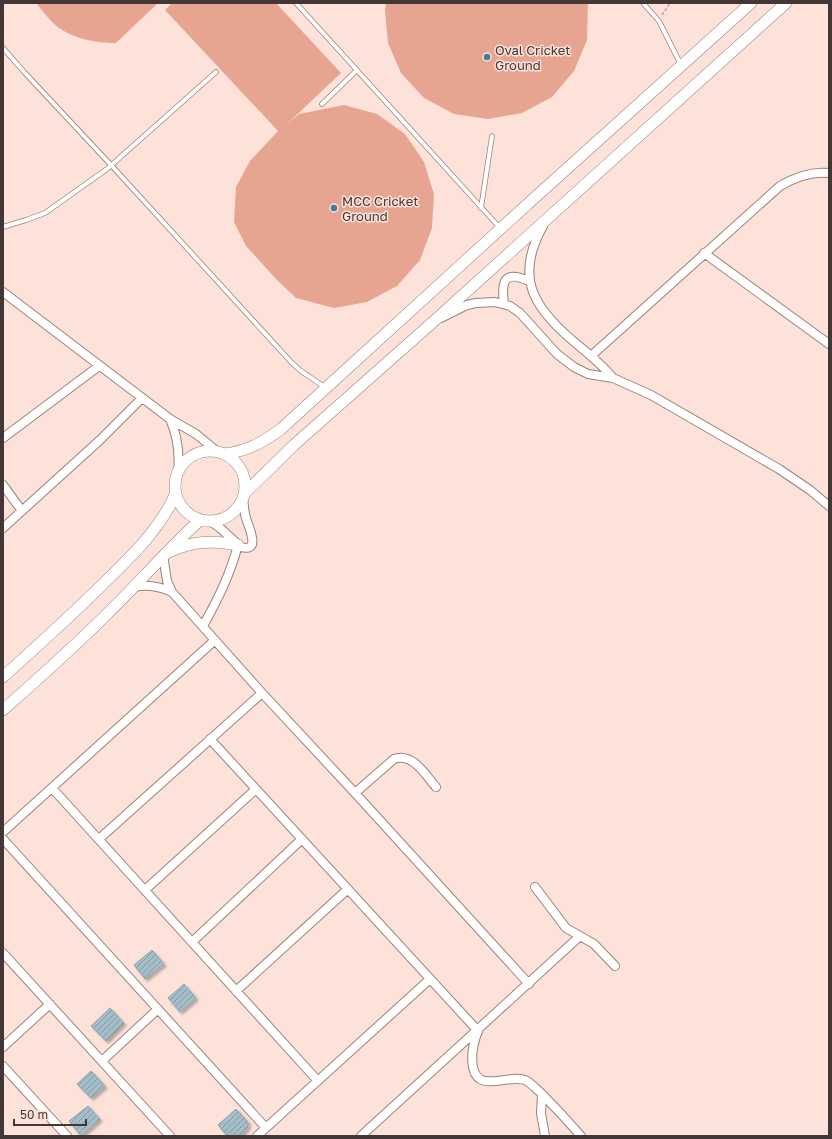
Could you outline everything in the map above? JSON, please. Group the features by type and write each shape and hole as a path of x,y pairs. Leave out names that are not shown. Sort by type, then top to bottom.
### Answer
{"street":[{"path":"178,472 185,462 195,455 207,452 241,452 269,438 281,429 751,3"},
{"path":"3,710 75,645 134,587 174,543 205,520 222,519 233,513 244,496 294,445 433,322 786,3"},
{"path":"750,36 769,24 794,3"},
{"path":"591,356 780,186 805,174 829,173"},
{"path":"550,216 539,232 532,251 529,281 535,296 544,311 560,329 591,356 612,378"},
{"path":"704,253 829,344"},
{"path":"504,304 502,290 505,281 509,278 518,276 529,281"},
{"path":"3,292 170,419 196,434 234,461 241,470 245,482 244,496 246,520 253,540 250,546 244,548 238,545 222,542 199,542 177,548 163,555"},
{"path":"433,322 467,305 485,302 504,304 520,312 557,354 574,367 592,375 612,378 651,395 795,479 829,506"},
{"path":"3,438 100,366"},
{"path":"3,528 100,440 142,398"},
{"path":"170,419 178,440 179,462 175,483 179,502 184,510 191,516 205,520 220,528 238,545"},
{"path":"3,485 22,511"},
{"path":"3,677 74,613 146,541 163,518 176,493"},
{"path":"203,626 225,585 238,545"},
{"path":"163,555 167,581 172,592 262,693 355,792 529,984"},
{"path":"134,587 154,585 172,592"},
{"path":"3,832 214,640"},
{"path":"99,839 262,693"},
{"path":"210,739 478,1031"},
{"path":"355,792 394,760 402,757 413,762 436,788"},
{"path":"52,788 318,1081"},
{"path":"145,890 256,789"},
{"path":"3,839 266,1128"},
{"path":"192,942 302,839"},
{"path":"535,887 563,925 570,931 597,946 615,966"},
{"path":"236,990 348,889"},
{"path":"361,1136 478,1031 580,936"},
{"path":"3,953 170,1136"},
{"path":"257,1136 430,979"},
{"path":"3,1047 50,1004"},
{"path":"102,1061 158,1009"},
{"path":"478,1031 473,1045 472,1059 474,1071 479,1078 488,1082 515,1078 523,1079 542,1095 581,1136"},
{"path":"3,1066 67,1136"},
{"path":"542,1095 542,1118 545,1136"}],"lane":[{"path":"643,3 659,21 682,65"},
{"path":"298,4 500,229"},
{"path":"3,48 292,363 301,372 326,388"},
{"path":"322,104 357,70"},
{"path":"3,227 44,213 111,165 216,72"},
{"path":"481,208 492,136"}],"path":[{"path":"659,21 670,3"}],"shaded area":[{"path":"36,3 158,3 116,43 92,41 76,37 68,33 54,24"},
{"name":"MCC Cricket Ground","path":"172,3 276,3 341,73 287,124 299,114 344,105 377,114 405,134 424,162 434,194 432,228 420,260 397,286 367,302 334,308 296,298 277,280 246,246 234,222 236,187 250,161 278,131 165,10"},
{"name":"Oval Cricket Ground","path":"386,3 588,3 587,40 574,71 552,97 522,113 488,119 454,114 424,98 401,73 388,43 385,10"}],"building":[{"path":"152,950 164,964 145,979 134,965"},
{"path":"184,984 196,998 180,1012 168,998"},
{"path":"110,1008 124,1023 106,1041 91,1026"},
{"path":"91,1071 105,1086 91,1098 77,1084"},
{"path":"88,1106 100,1119 81,1136 69,1121"},
{"path":"236,1109 248,1122 248,1127 240,1136 227,1136 218,1125"}],"place":[{"name":"Oval Cricket Ground","path":"487,57"},
{"name":"MCC Cricket Ground","path":"334,208"}]}
